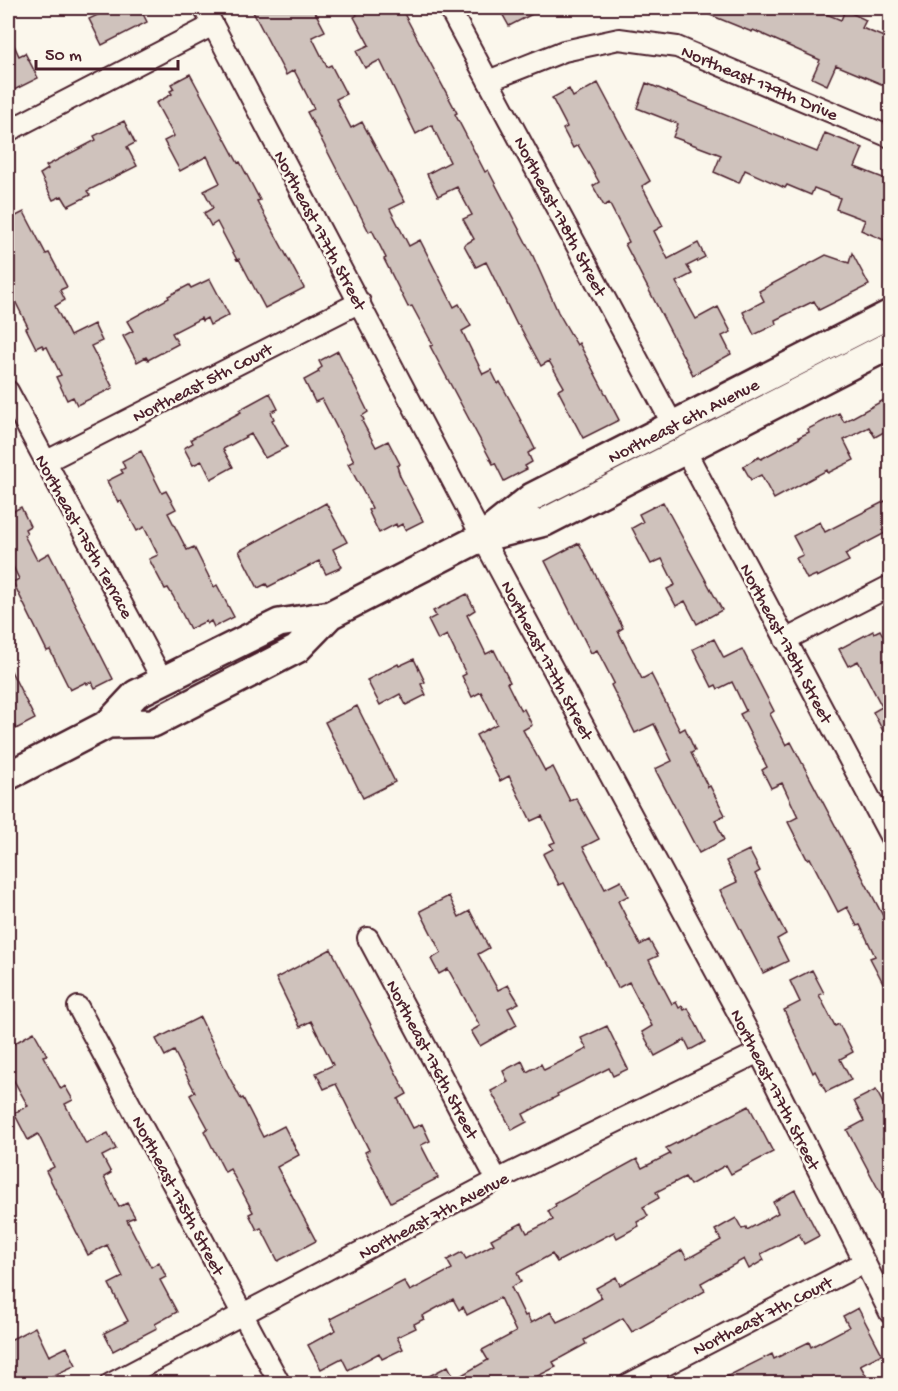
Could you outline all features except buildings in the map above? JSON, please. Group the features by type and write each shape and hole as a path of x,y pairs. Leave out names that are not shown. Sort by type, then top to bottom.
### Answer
{"main road":[{"name":"Northeast 6th Avenue","path":"8,776 108,724 136,694 279,623 330,615 482,537 532,497 891,314"},
{"name":"Northeast 6th Avenue","path":"482,537 545,522 891,345"},
{"name":"Northeast 6th Avenue","path":"108,724 153,723 297,649 330,615"}],"street":[{"name":"Northeast 178th Street","path":"449,8 673,425"},
{"path":"8,131 208,16"},
{"name":"Northeast 177th Street","path":"208,16 482,537 759,1052 891,1313"},
{"name":"Northeast 179th Drive","path":"488,81 564,51 619,39 665,45 677,47 891,137"},
{"name":"Northeast 5th Court","path":"45,462 360,302"},
{"name":"Northeast 175th Terrace","path":"8,391 163,681"},
{"name":"Northeast 178th Street","path":"685,450 891,836"},
{"path":"785,640 891,586"},
{"name":"Northeast 176th Street","path":"368,938 497,1180"},
{"name":"Northeast 175th Street","path":"78,1007 280,1383"},
{"name":"Northeast 7th Avenue","path":"110,1383 497,1180 759,1052"},
{"name":"Northeast 7th Court","path":"629,1383 864,1263"}]}
